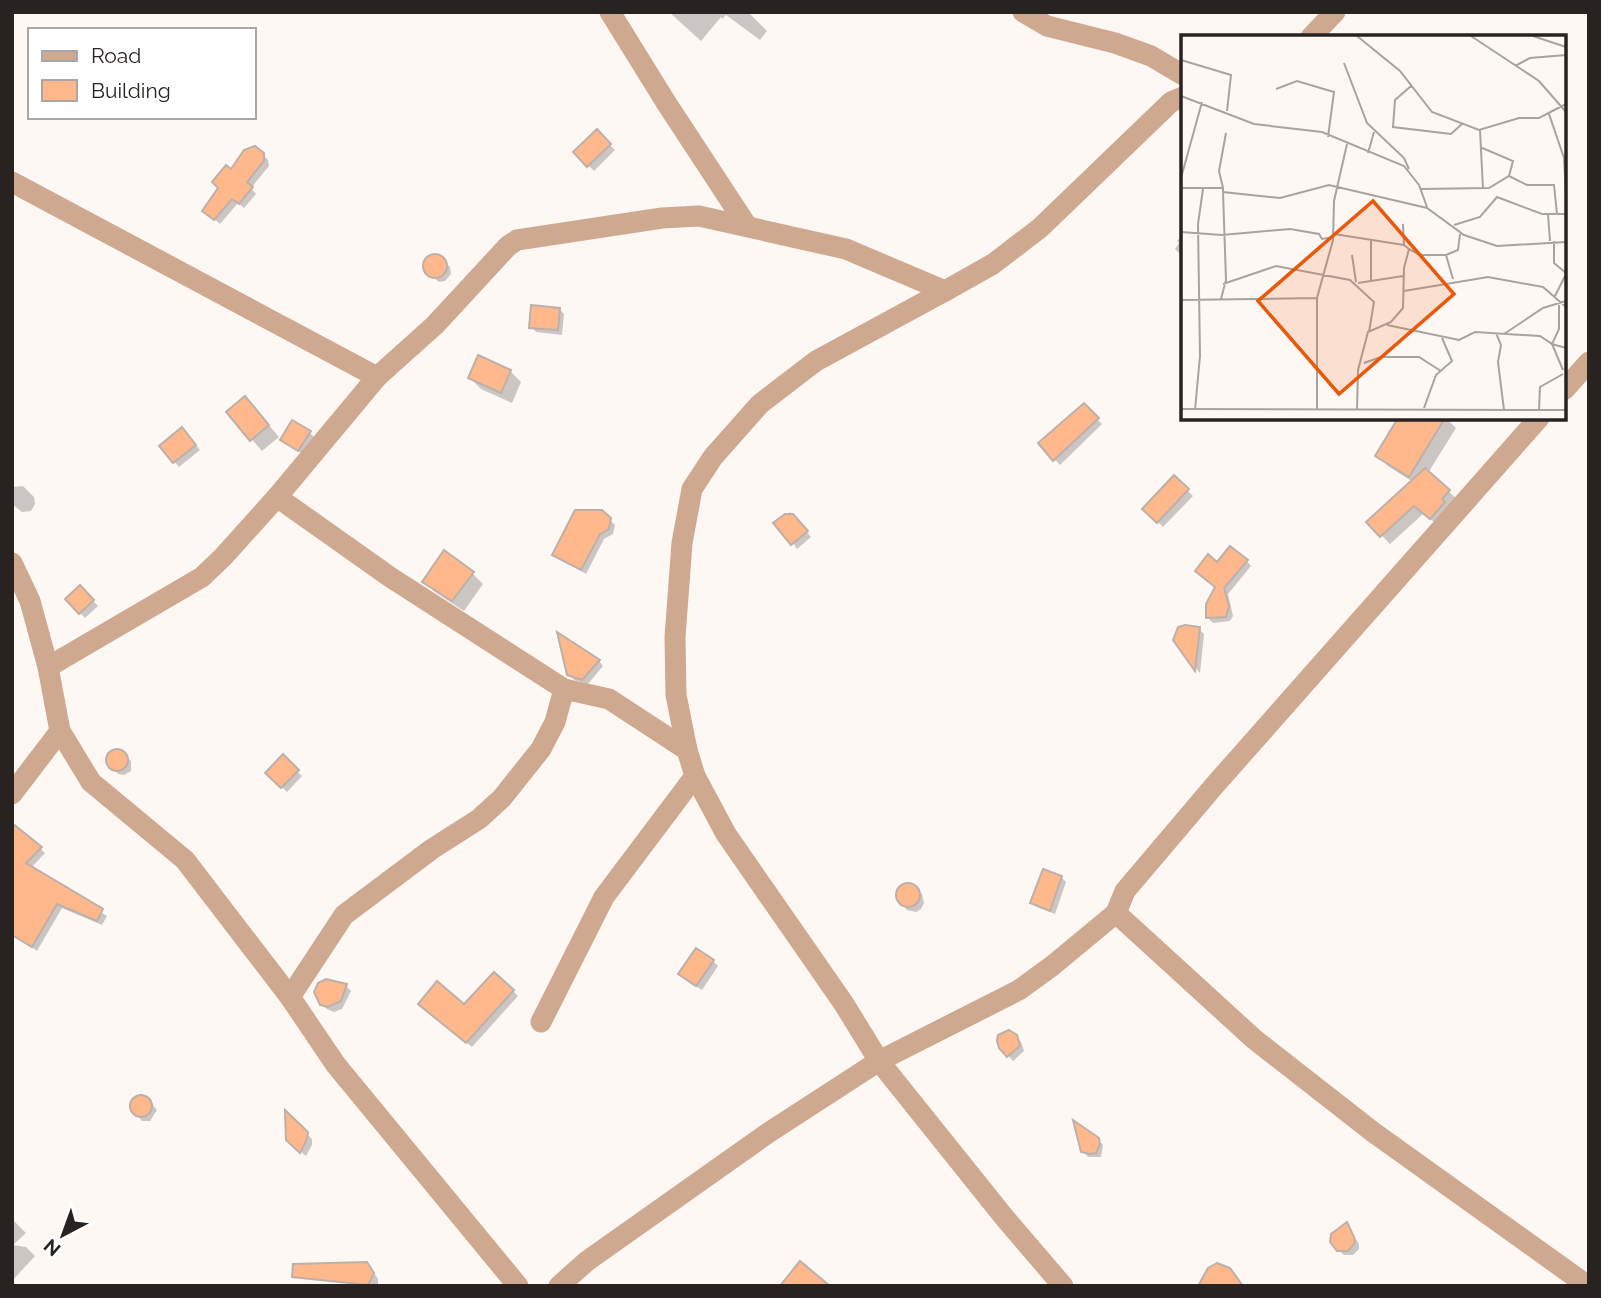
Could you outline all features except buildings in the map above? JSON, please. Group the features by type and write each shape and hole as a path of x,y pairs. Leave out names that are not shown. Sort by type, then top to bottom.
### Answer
{"street":[{"path":"610,12 747,226"},
{"path":"1023,12 1047,26 1115,43 1151,56 1181,74"},
{"path":"1313,35 1335,12"},
{"path":"1063,1286 879,1061 844,1004 726,834 695,776 676,695 675,637 682,543 692,489 713,457 760,404 816,361 993,264 1040,228 1171,102 1181,98"},
{"path":"12,182 377,377"},
{"path":"48,667 202,577 277,497 377,377 435,325 508,246 517,240 662,218 699,216 846,249 945,291"},
{"path":"1566,388 1589,362"},
{"path":"559,1286 587,1261 757,1141 879,1061 1019,990 1116,913 1125,891 1205,796 1537,420"},
{"path":"277,497 390,577 564,689 609,699 687,750"},
{"path":"12,563 30,600 48,667 60,731 91,782 185,860 289,997 336,1065 518,1286"},
{"path":"289,997 344,915 432,849 479,818 502,798 541,749 555,722 564,689"},
{"path":"12,794 60,731"},
{"path":"541,1022 604,897 695,776"},
{"path":"1116,913 1254,1039 1373,1132 1588,1286"}]}
